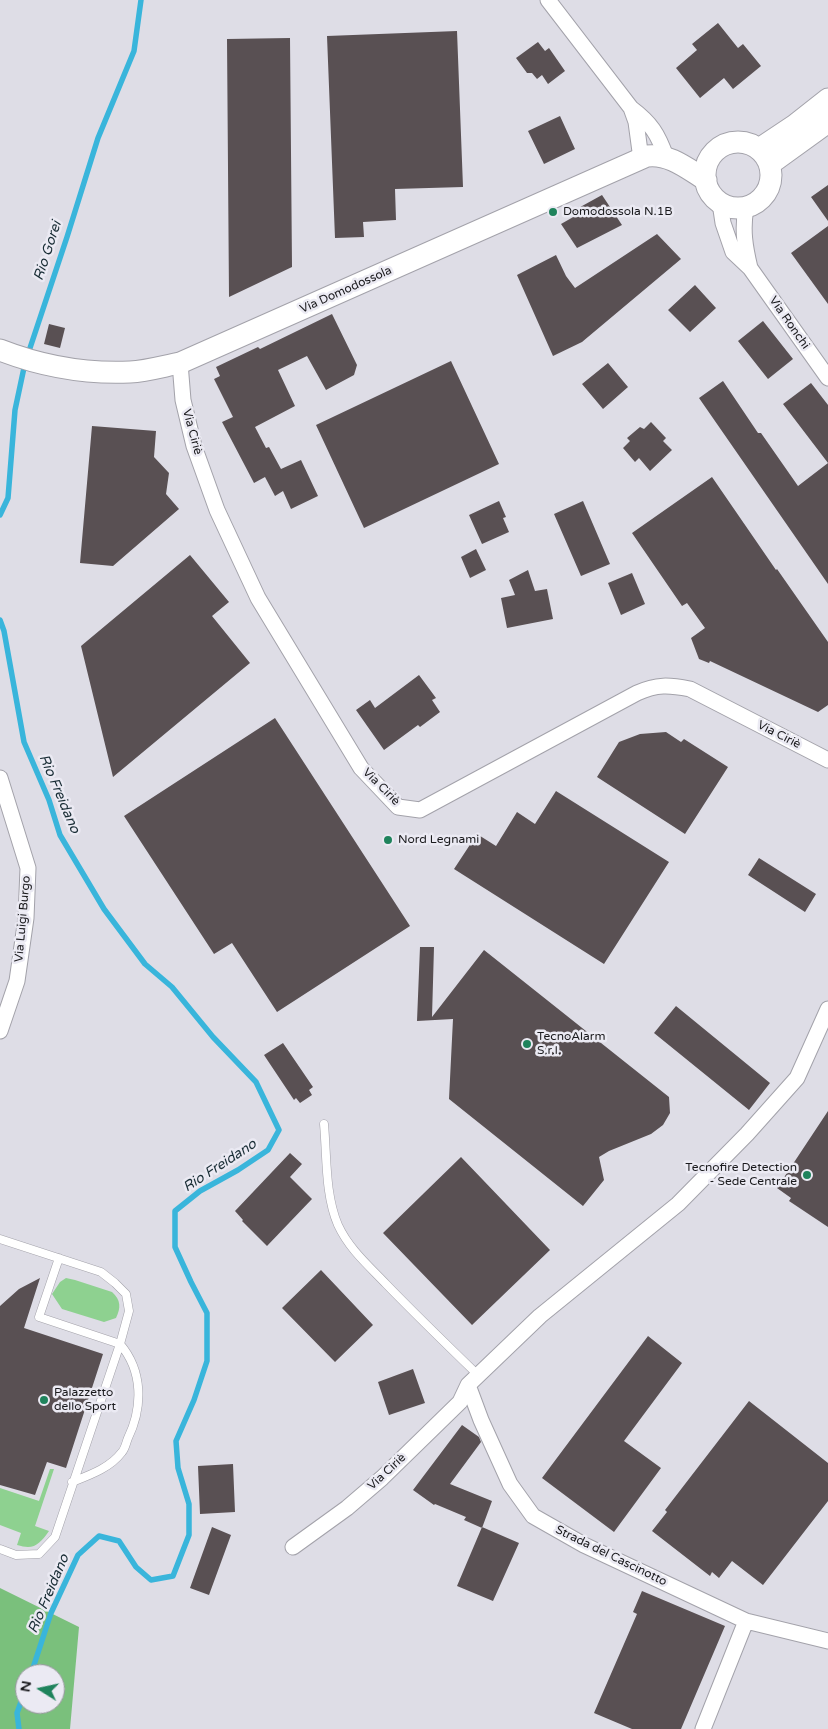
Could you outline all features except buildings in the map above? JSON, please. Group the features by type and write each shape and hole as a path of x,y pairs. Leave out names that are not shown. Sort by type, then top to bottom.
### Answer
{"street":[{"path":"548,0 631,108 636,122 641,159"},
{"path":"765,156 795,125 828,100"},
{"path":"631,108 643,116 673,160 707,170"},
{"path":"765,156 828,122"},
{"path":"733,142 742,142 751,144 765,156 771,183 762,199 746,208 737,209 720,203 712,196 707,170 716,150 733,142"},
{"name":"Via Domodossola","path":"6,352 63,368 96,371 132,372 180,363 641,159 653,155 673,160"},
{"name":"Via Ronchi","path":"720,203 723,223 733,252 750,268 828,378"},
{"name":"Via Ronchi","path":"746,208 744,239 750,268"},
{"name":"Via Ciriè","path":"180,363 183,400 194,446 217,510 258,598 361,768 398,806 420,810 637,693 649,688 667,685 690,689 828,760"},
{"name":"Via Luigi Burgo","path":"0,778 28,868 26,918 17,981 0,1031"},
{"name":"Via Ciriè","path":"293,1547 347,1508 382,1478 460,1402 473,1380 540,1316 678,1204 797,1078 828,1008"},
{"name":"Strada del Cascinotto","path":"473,1380 481,1420 510,1484 533,1516 584,1545 746,1621 828,1641"},
{"path":"703,1729 746,1621"}],"lane":[{"path":"324,1124 332,1205 338,1224 348,1244 430,1329 473,1380"},
{"path":"0,1240 101,1272 126,1294 129,1311 120,1344 55,1537 39,1554 16,1555 0,1549"},
{"path":"59,1258 39,1317 120,1344 127,1352 135,1371 139,1401 133,1427 122,1452 100,1471 72,1482"}],"green space":[{"path":"66,1278 112,1292 119,1304 116,1318 104,1322 62,1309 52,1294 60,1282"},
{"path":"50,1469 54,1469 35,1526 49,1531 36,1545 28,1547 17,1545 21,1533 0,1525 0,1488 39,1501"},
{"path":"0,1588 79,1627 70,1729 0,1729"}],"waterway":[{"name":"Rio Gorei","path":"28,354 98,138 134,51 141,0"},
{"name":"Rio Gorei","path":"0,515 8,498 15,410 25,363"},
{"name":"Rio Freidano","path":"0,620 4,631 24,742 49,800 60,835 104,909 145,964 172,987 213,1037 256,1082 279,1130 268,1150 238,1170 200,1191 175,1211 175,1247 207,1313 207,1361 194,1400 176,1441 178,1468 189,1504 189,1535 173,1576 151,1580 136,1567 119,1541 99,1536 78,1555 51,1613 34,1664"},
{"name":"Rio Freidano","path":"17,1714 19,1729"}],"place":[{"name":"Domodossola N.1B","path":"553,212"},
{"name":"Nord Legnami","path":"388,840"},
{"name":"TecnoAlarm S.r.l.","path":"527,1044"},
{"name":"Tecnofire Detection - Sede Centrale","path":"807,1175"},
{"name":"Palazzetto dello Sport","path":"44,1400"}]}
